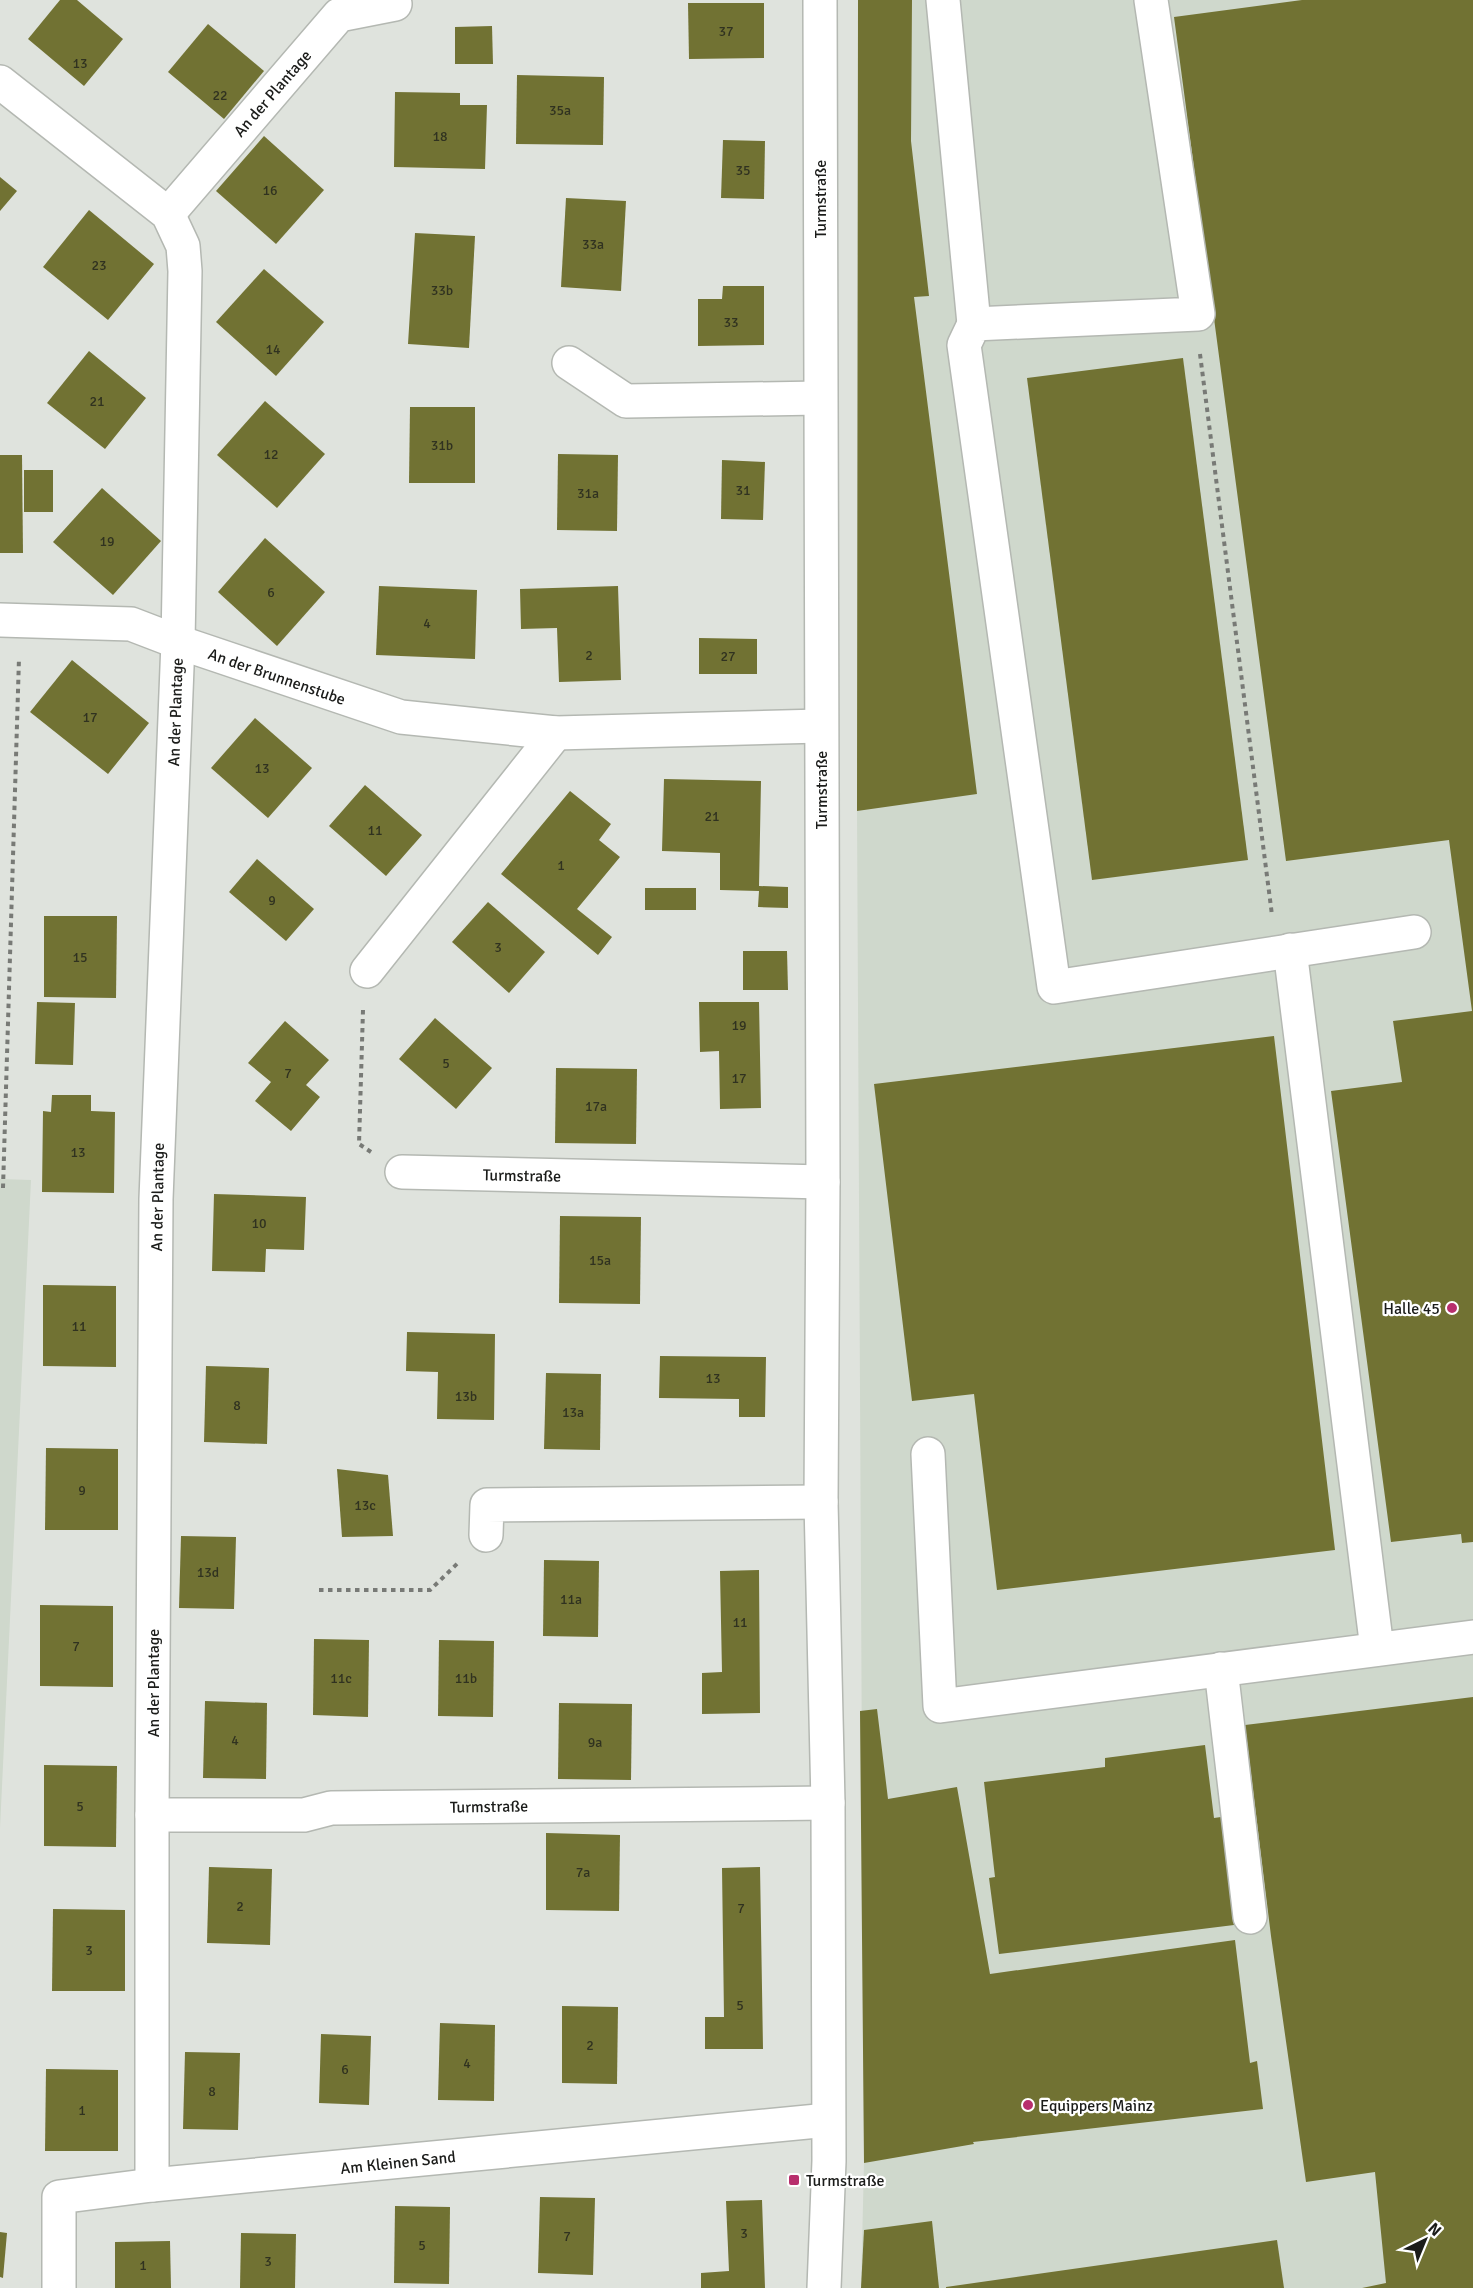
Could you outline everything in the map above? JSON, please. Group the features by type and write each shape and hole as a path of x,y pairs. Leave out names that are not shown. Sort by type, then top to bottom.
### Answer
{"street":[{"name":"Turmstraße","path":"820,0 823,1182 821,1503 828,1803 829,2161 825,2288"},
{"path":"943,0 974,324 964,345 1054,987 1414,932"},
{"path":"974,324 1198,314 1151,0"},
{"name":"An der Plantage","path":"168,214 339,15 395,4"},
{"name":"An der Plantage","path":"0,82 168,214 183,246 185,271 178,642 156,1199 152,2185"},
{"path":"569,363 626,401 820,398"},
{"name":"An der Brunnenstube","path":"10,619 131,624 402,717 556,733 821,726"},
{"path":"367,971 556,733"},
{"path":"1283,951 1377,1649"},
{"name":"Turmstraße","path":"402,1172 823,1182"},
{"path":"928,1454 940,1706 1473,1637"},
{"path":"486,1535 487,1505 821,1503"},
{"path":"1221,1669 1250,1917"},
{"name":"Turmstraße","path":"152,1815 304,1815 331,1808 828,1803"},
{"name":"Am Kleinen Sand","path":"59,2288 59,2198 152,2185 828,2120"}],"path":[{"path":"1198,314 1198,334 1283,951"},
{"path":"3,1188 10,619"},
{"path":"367,971 362,1030 359,1144 402,1172"},
{"path":"319,1590 430,1590 486,1535"}],"shaded area":[{"path":"858,0 1473,0 1473,2288 861,2288 864,2163 857,811"},
{"path":"0,1179 31,1180 0,1828"}],"building":[{"path":"60,0 77,0 123,39 84,86 28,39"},
{"path":"858,0 912,0 911,141 929,296 914,297 977,794 857,811"},
{"path":"1302,0 1473,0 1473,1542 1462,1543 1461,1534 1391,1542 1331,1091 1402,1082 1393,1021 1472,1011 1449,840 1286,861 1174,17"},
{"path":"688,3 764,3 764,58 689,59"},
{"path":"208,24 264,71 224,119 168,72"},
{"path":"492,26 493,64 455,64 455,27"},
{"path":"517,75 604,77 603,145 516,144"},
{"path":"395,92 460,93 460,105 487,105 485,169 394,167"},
{"path":"264,136 324,190 276,244 216,191"},
{"path":"723,140 765,141 764,199 721,198"},
{"path":"0,177 17,191 0,211"},
{"path":"566,198 626,201 621,291 561,287"},
{"path":"89,210 154,264 108,320 43,267"},
{"path":"415,233 475,236 469,348 408,344"},
{"path":"264,269 324,322 276,376 216,322"},
{"path":"723,286 764,286 764,345 698,346 698,299 722,299"},
{"path":"89,351 146,398 105,449 47,403"},
{"path":"1183,358 1248,860 1092,880 1027,378"},
{"path":"265,401 325,454 277,508 217,455"},
{"path":"410,407 475,407 475,483 409,483"},
{"path":"558,454 618,455 617,531 557,530"},
{"path":"0,455 22,455 23,553 0,553"},
{"path":"722,460 765,462 763,520 721,519"},
{"path":"24,470 53,470 53,512 24,512"},
{"path":"102,488 161,541 113,595 53,542"},
{"path":"265,538 325,592 277,646 218,592"},
{"path":"379,586 477,590 475,659 376,655"},
{"path":"618,586 621,680 559,682 557,628 521,629 520,589"},
{"path":"699,638 757,639 757,674 699,674"},
{"path":"72,660 149,723 108,774 30,712"},
{"path":"255,718 312,768 268,818 211,768"},
{"path":"664,779 761,781 759,886 788,887 788,908 758,907 759,891 720,890 720,853 662,851"},
{"path":"365,785 422,835 386,876 329,826"},
{"path":"570,791 611,824 599,840 620,857 577,909 612,937 598,955 501,874"},
{"path":"257,859 314,909 286,941 229,892"},
{"path":"645,888 696,888 696,910 645,910"},
{"path":"488,902 545,952 509,993 452,942"},
{"path":"44,916 117,916 116,998 44,997"},
{"path":"743,951 787,951 788,990 743,990"},
{"path":"37,1002 75,1003 73,1065 35,1064"},
{"path":"699,1002 759,1002 761,1108 720,1109 719,1051 700,1052"},
{"path":"435,1018 492,1068 456,1109 399,1059"},
{"path":"285,1021 329,1060 306,1085 320,1097 291,1131 255,1101 271,1082 248,1063"},
{"path":"1274,1036 1335,1550 997,1590 974,1394 912,1401 874,1084"},
{"path":"556,1068 637,1069 636,1144 555,1143"},
{"path":"52,1095 91,1095 91,1111 115,1112 114,1193 42,1192 43,1111 51,1112"},
{"path":"214,1194 306,1197 304,1250 266,1249 265,1272 212,1271"},
{"path":"560,1216 641,1217 640,1304 559,1303"},
{"path":"43,1285 116,1286 116,1367 43,1366"},
{"path":"407,1332 495,1334 494,1420 437,1419 438,1372 406,1371"},
{"path":"660,1356 766,1357 765,1417 739,1417 739,1399 659,1398"},
{"path":"206,1366 269,1368 267,1444 204,1442"},
{"path":"546,1373 601,1374 600,1450 544,1449"},
{"path":"46,1448 118,1449 118,1530 45,1530"},
{"path":"337,1469 388,1475 393,1536 342,1537"},
{"path":"181,1536 236,1537 234,1609 179,1608"},
{"path":"544,1560 599,1561 598,1637 543,1636"},
{"path":"759,1570 760,1713 702,1714 702,1673 722,1672 720,1571"},
{"path":"40,1605 113,1606 113,1687 40,1686"},
{"path":"314,1639 369,1640 368,1717 313,1715"},
{"path":"439,1640 494,1641 493,1717 438,1716"},
{"path":"1473,1697 1473,2288 1362,2288 1386,2283 1375,2172 1306,2182 1271,1936 1245,1725"},
{"path":"205,1701 267,1703 266,1779 203,1778"},
{"path":"559,1703 632,1704 631,1780 558,1779"},
{"path":"877,1709 888,1799 957,1787 990,1974 1235,1940 1250,2063 1257,2061 1263,2109 973,2142 974,2144 864,2163 860,1711"},
{"path":"1205,1745 1214,1818 1221,1817 1234,1925 999,1954 989,1878 995,1877 984,1782 1105,1767 1105,1758"},
{"path":"44,1765 117,1766 116,1847 44,1846"},
{"path":"546,1833 620,1835 619,1911 546,1910"},
{"path":"209,1867 272,1869 270,1945 207,1943"},
{"path":"760,1867 763,2049 705,2049 705,2017 724,2017 722,1868"},
{"path":"53,1909 125,1910 125,1991 52,1991"},
{"path":"562,2006 618,2007 617,2084 562,2083"},
{"path":"440,2023 495,2025 494,2101 438,2100"},
{"path":"321,2034 371,2036 369,2105 319,2103"},
{"path":"185,2052 240,2053 238,2130 183,2129"},
{"path":"46,2069 118,2070 118,2151 45,2151"},
{"path":"540,2197 595,2198 593,2275 538,2273"},
{"path":"762,2200 765,2288 701,2288 701,2273 729,2271 726,2201"},
{"path":"395,2206 450,2207 449,2284 394,2283"},
{"path":"932,2221 939,2288 861,2288 864,2230"},
{"path":"0,2232 7,2233 3,2278 0,2277"},
{"path":"241,2233 296,2234 295,2288 240,2288"},
{"path":"1277,2240 1284,2288 946,2288 946,2287"},
{"path":"170,2241 171,2288 115,2288 115,2242"}],"place":[{"name":"Halle 45","path":"1452,1308"},
{"name":"Equippers Mainz","path":"1028,2105"},
{"name":"Turmstraße","path":"794,2180"}]}
